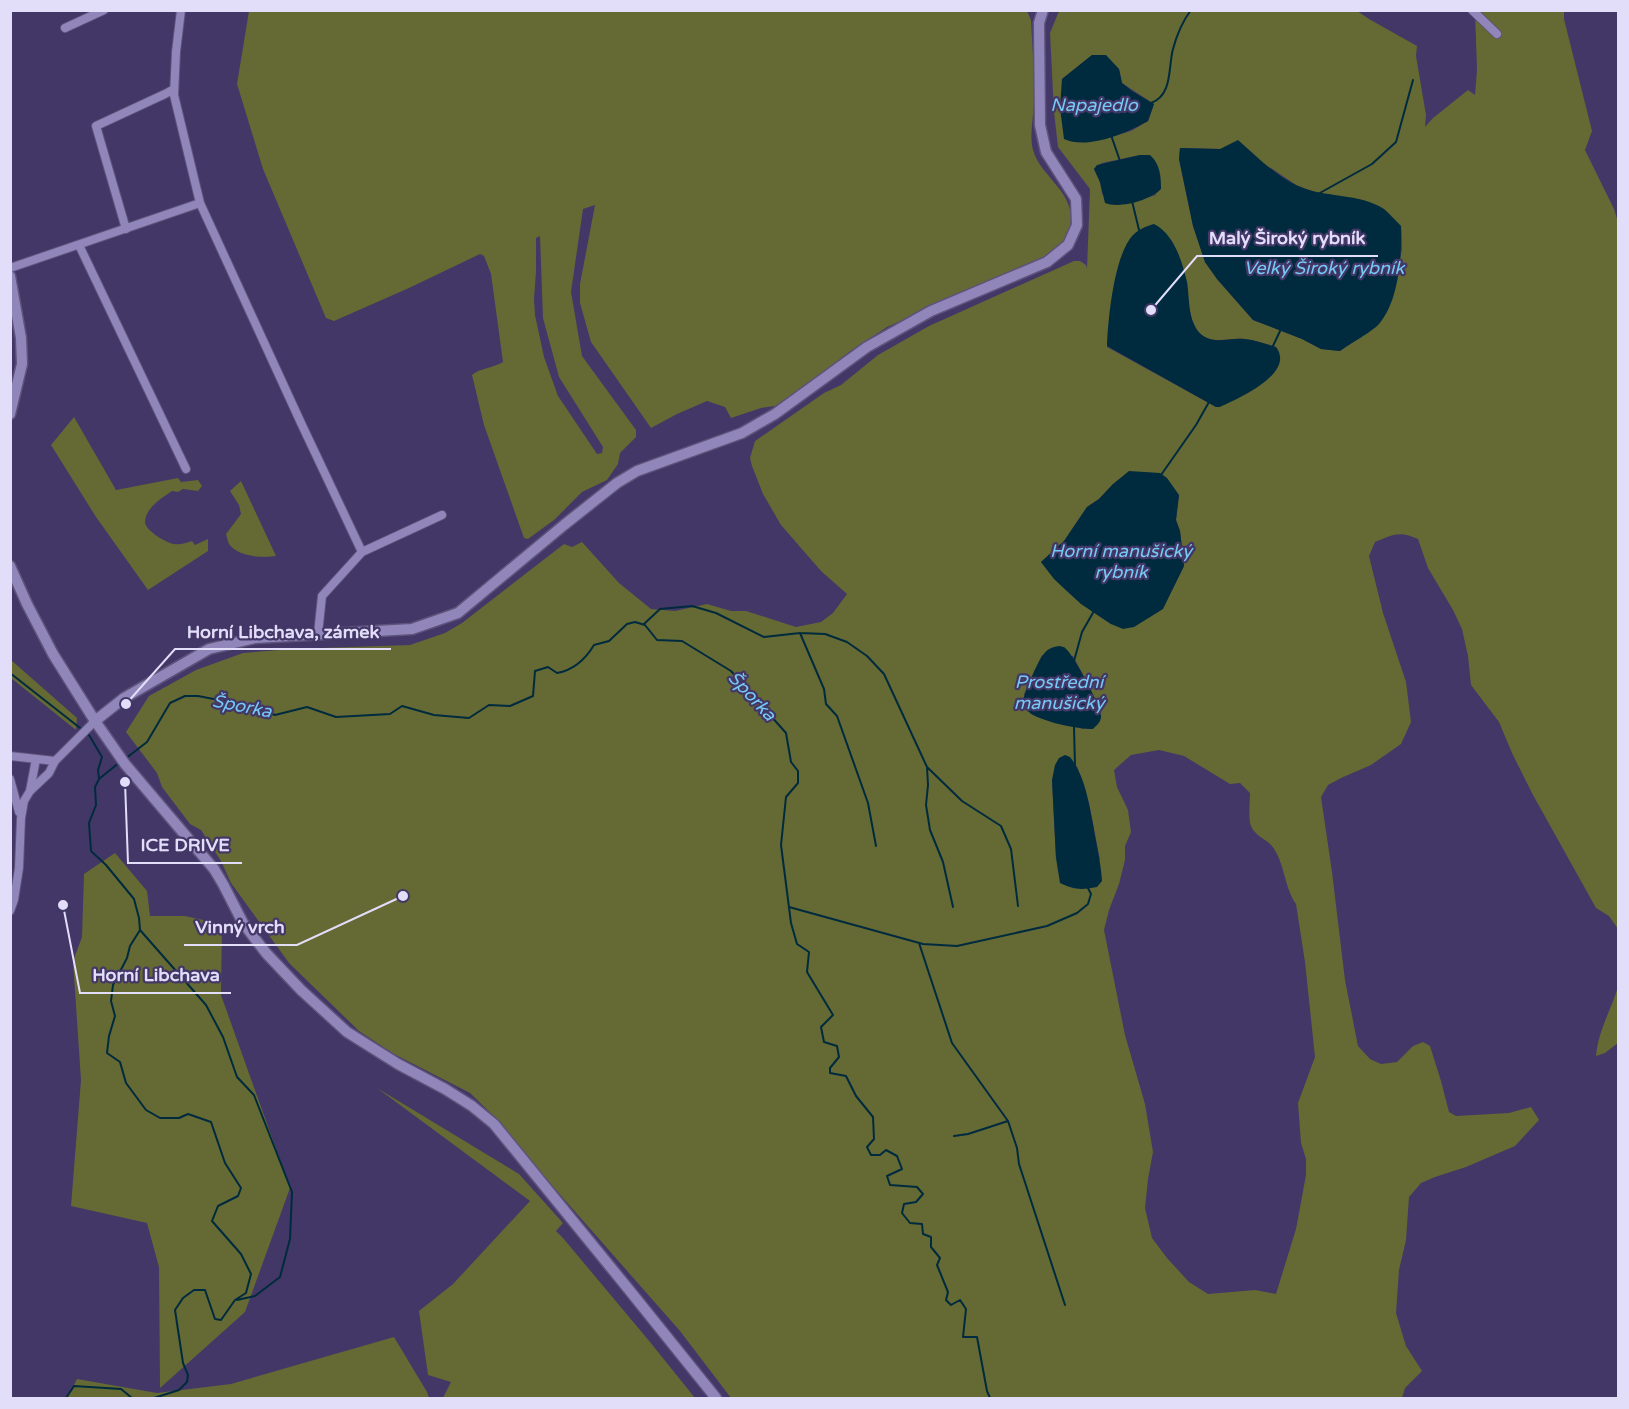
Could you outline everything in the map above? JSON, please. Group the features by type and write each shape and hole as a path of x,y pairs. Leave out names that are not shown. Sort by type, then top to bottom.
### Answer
{"street":[{"path":"64,28 104,10"},
{"path":"182,10 174,95 200,203 362,552"},
{"path":"10,911 19,868 24,801 30,791 49,773 55,761 124,698 208,649 255,638 412,629 458,613 617,483 637,471 742,434 775,414 867,347 932,311 1047,262 1068,245 1077,225 1076,200 1046,152 1040,125 1039,23 1043,10"},
{"path":"1472,10 1497,34"},
{"path":"126,229 96,126 174,88"},
{"path":"10,268 200,203"},
{"path":"79,245 186,470"},
{"path":"10,276 21,338 22,364 10,414"},
{"path":"318,634 322,596 362,552 442,515"},
{"path":"10,566 27,604 92,725 214,869 243,923 266,953 301,990 347,1032 398,1064 445,1089 472,1106 494,1124 716,1398"},
{"path":"10,756 55,761"},
{"path":"30,791 36,759"},
{"path":"10,779 21,818"}],"green space":[{"path":"249,11 1027,11 1031,20 1034,69 1031,138 1033,150 1070,208 1069,231 1063,242 1045,259 887,327 849,352 801,390 775,406 731,418 725,407 707,401 651,428 591,342 580,303 580,284 595,205 583,209 571,292 582,356 636,430 636,437 620,453 618,464 607,480 582,492 554,520 528,539 524,538 484,425 472,375 503,362 491,274 484,256 480,254 334,321 326,318 263,169 237,84","holes":["540,236 543,318 559,377 603,447 602,453 597,454 558,396 544,357 534,299 536,238"]},
{"path":"1059,11 1357,11 1417,46 1416,56 1426,115 1425,127 1468,90 1475,95 1477,70 1475,11 1564,11 1564,19 1592,131 1585,150 1618,222 1618,929 1609,916 1596,908 1533,795 1499,722 1471,685 1462,629 1428,568 1418,539 1401,534 1375,542 1369,556 1383,613 1406,682 1411,722 1401,744 1371,765 1328,785 1321,797 1345,980 1358,1046 1370,1059 1381,1064 1397,1062 1413,1046 1423,1042 1430,1046 1449,1112 1456,1116 1509,1113 1531,1107 1539,1120 1515,1146 1421,1183 1409,1197 1406,1240 1399,1270 1396,1313 1406,1346 1422,1371 1405,1388 1402,1398 731,1398 680,1331 519,1148 501,1123 470,1093 394,1054 359,1031 289,963 231,883 221,861 201,830 190,824 162,787 157,773 126,732 149,696 196,670 243,653 410,645 445,633 462,623 564,544 572,547 582,542 619,583 651,609 675,611 707,604 731,611 746,611 796,627 821,622 833,613 847,594 821,571 781,525 763,494 752,466 750,458 755,441 824,393 841,385 878,355 929,326 1074,261 1080,261 1086,265 1087,269 1090,189 1058,147 1050,33","holes":["1092,55 1119,69 1122,83 1154,104 1148,121 1131,131 1108,138 1062,79","1180,148 1220,149 1271,168 1296,185 1317,193 1362,200 1401,226 1402,249 1392,300 1378,325 1340,351 1321,349 1253,320 1205,262 1193,226 1179,159","1140,155 1156,195 1119,205 1102,194 1094,169 1102,163","1117,276 1186,280 1191,315 1199,333 1204,337 1217,340 1248,340 1276,347 1216,407 1107,347","1113,484 1179,495 1176,520 1180,531 1184,566 1172,590 1111,624 1073,596 1041,562 1064,541 1087,507 1099,499","1042,655 1073,656 1087,682 1101,717 1084,729 1031,714 1024,694","1159,750 1184,756 1230,784 1240,783 1250,793 1251,826 1272,846 1296,904 1315,1057 1298,1103 1306,1175 1296,1229 1276,1294 1255,1290 1208,1294 1189,1282 1152,1238 1145,1208 1153,1152 1145,1104 1125,1035 1104,930 1119,884 1125,860 1125,846 1131,832 1128,810 1117,787 1114,770 1131,755","1077,766 1089,803 1100,860 1056,858 1052,780"]},
{"path":"74,417 116,490 178,478 181,482 198,480 202,486 198,491 183,489 178,492 172,491 151,508 145,522 152,532 170,543 181,544 192,541 195,545 208,539 208,551 148,590 96,517 51,445"},
{"path":"241,481 276,556 257,557 244,554 229,544 226,534 241,514 239,505 230,491"},
{"path":"11,660 77,718 76,730 11,678"},
{"path":"115,853 147,891 150,916 185,916 222,924 221,995 290,1188 245,1312 160,1388 159,1267 147,1223 71,1206 81,1080 73,961 82,937 84,874"},
{"path":"1618,987 1618,1043 1605,1053 1596,1056 1602,1029"},
{"path":"377,1088 519,1174 563,1223 556,1231 695,1398 443,1398 451,1382 428,1375 419,1311 453,1284 530,1201"},
{"path":"394,1337 429,1398 67,1398 77,1379 157,1393 231,1384"}],"water":[{"name":"Napajedlo","path":"1092,55 1106,55 1119,69 1122,83 1154,104 1148,121 1129,130 1107,139 1084,143 1073,142 1064,139 1060,108 1062,79"},
{"name":"Velký Široký rybník","path":"1238,140 1266,165 1290,182 1308,190 1364,200 1384,209 1401,226 1398,277 1386,314 1376,327 1340,351 1321,349 1253,320 1205,262 1193,226 1179,159 1180,148 1220,149"},
{"path":"1140,155 1150,155 1156,162 1161,189 1150,197 1134,202 1118,205 1105,203 1094,169 1097,165"},
{"path":"1154,224 1167,234 1180,257 1187,282 1192,320 1199,332 1215,340 1240,339 1264,343 1276,347 1280,357 1278,366 1272,375 1262,384 1220,407 1216,407 1107,346 1111,304 1117,272 1126,244 1138,231"},
{"name":"Horní manušický rybník","path":"1129,471 1160,473 1167,478 1179,495 1176,520 1180,531 1184,566 1163,609 1134,627 1123,629 1111,624 1081,604 1054,579 1041,562 1064,541 1087,507"},
{"name":"Prostřední manušický","path":"1059,646 1071,654 1097,704 1101,719 1093,729 1066,726 1045,720 1035,716 1023,706 1027,689 1041,659 1048,650"},
{"path":"1065,755 1070,757 1083,780 1102,881 1097,887 1078,889 1060,883 1056,858 1052,780 1055,765 1059,758"}],"waterway":[{"path":"1151,103 1163,94 1178,33 1191,10"},
{"path":"1318,194 1372,164 1396,142 1413,80"},
{"path":"1111,135 1120,161"},
{"path":"1132,201 1140,234"},
{"path":"1272,348 1281,329"},
{"path":"1161,475 1209,402"},
{"path":"644,624 660,609 692,606 716,613 764,637 800,633 825,634 847,642 867,656 884,674 927,767 962,801 1001,826 1011,849 1018,906"},
{"path":"1074,661 1082,632 1094,611"},
{"name":"Šporka","path":"125,759 147,742 170,703 185,696 198,696 250,706 275,715 307,707 336,717 390,714 402,706 434,715 469,718 489,705 510,706 533,696 535,671 548,667 557,673 574,667 583,660 594,645 609,641 627,624 635,622 645,625 657,640 682,641 731,671 786,733 791,762 798,771 798,783 786,797 781,845 791,923 797,944 809,952 807,972 833,1015 821,1027 824,1042 837,1046 839,1057 830,1068 830,1073 846,1076 856,1096 873,1117 874,1139 867,1147 871,1155 880,1155 886,1150 897,1156 902,1169 887,1176 890,1185 917,1187 923,1194 916,1202 904,1204 902,1213 910,1223 922,1224 923,1234 931,1237 931,1247 940,1258 937,1265 948,1292 946,1300 951,1305 960,1300 966,1309 963,1337 977,1337 990,1398"},
{"path":"800,633 824,689 826,704 837,716 868,803 876,846"},
{"path":"10,673 89,735 102,757 98,770 99,778"},
{"path":"1074,727 1075,766"},
{"name":"Šporka","path":"120,762 99,779 95,787 96,805 89,823 91,851 106,865 134,899 140,930 130,946 127,958 113,985 111,1001 115,1016 107,1053 120,1062 126,1083 146,1110 160,1118 179,1118 188,1114 211,1122 225,1163 241,1188 238,1196 218,1206 212,1221 241,1254 251,1274 246,1293 235,1300 221,1320 215,1319 205,1290 194,1290 183,1298 175,1310 183,1363 188,1375 187,1382 179,1390 154,1398"},
{"path":"927,767 926,805 930,830 943,862 953,907"},
{"path":"789,907 923,944 957,946 1047,926 1077,913 1088,904 1091,894 1087,886"},
{"path":"140,930 206,1005 223,1037 237,1077 254,1095 292,1192 290,1239 280,1277 255,1296 237,1300"},
{"path":"919,943 952,1043 1008,1121 1017,1148 1019,1164 1065,1305"},
{"path":"954,1136 968,1134 1008,1121"},
{"name":"Šporka","path":"66,1398 74,1386 121,1389 132,1398"}],"place":[{"name":"Malý Široký rybník","path":"1151,310"},
{"name":"Horní Libchava, zámek","path":"126,704"},
{"name":"ICE DRIVE","path":"125,782"},
{"name":"Vinný vrch","path":"403,896"},
{"name":"Horní Libchava","path":"63,905"}]}
